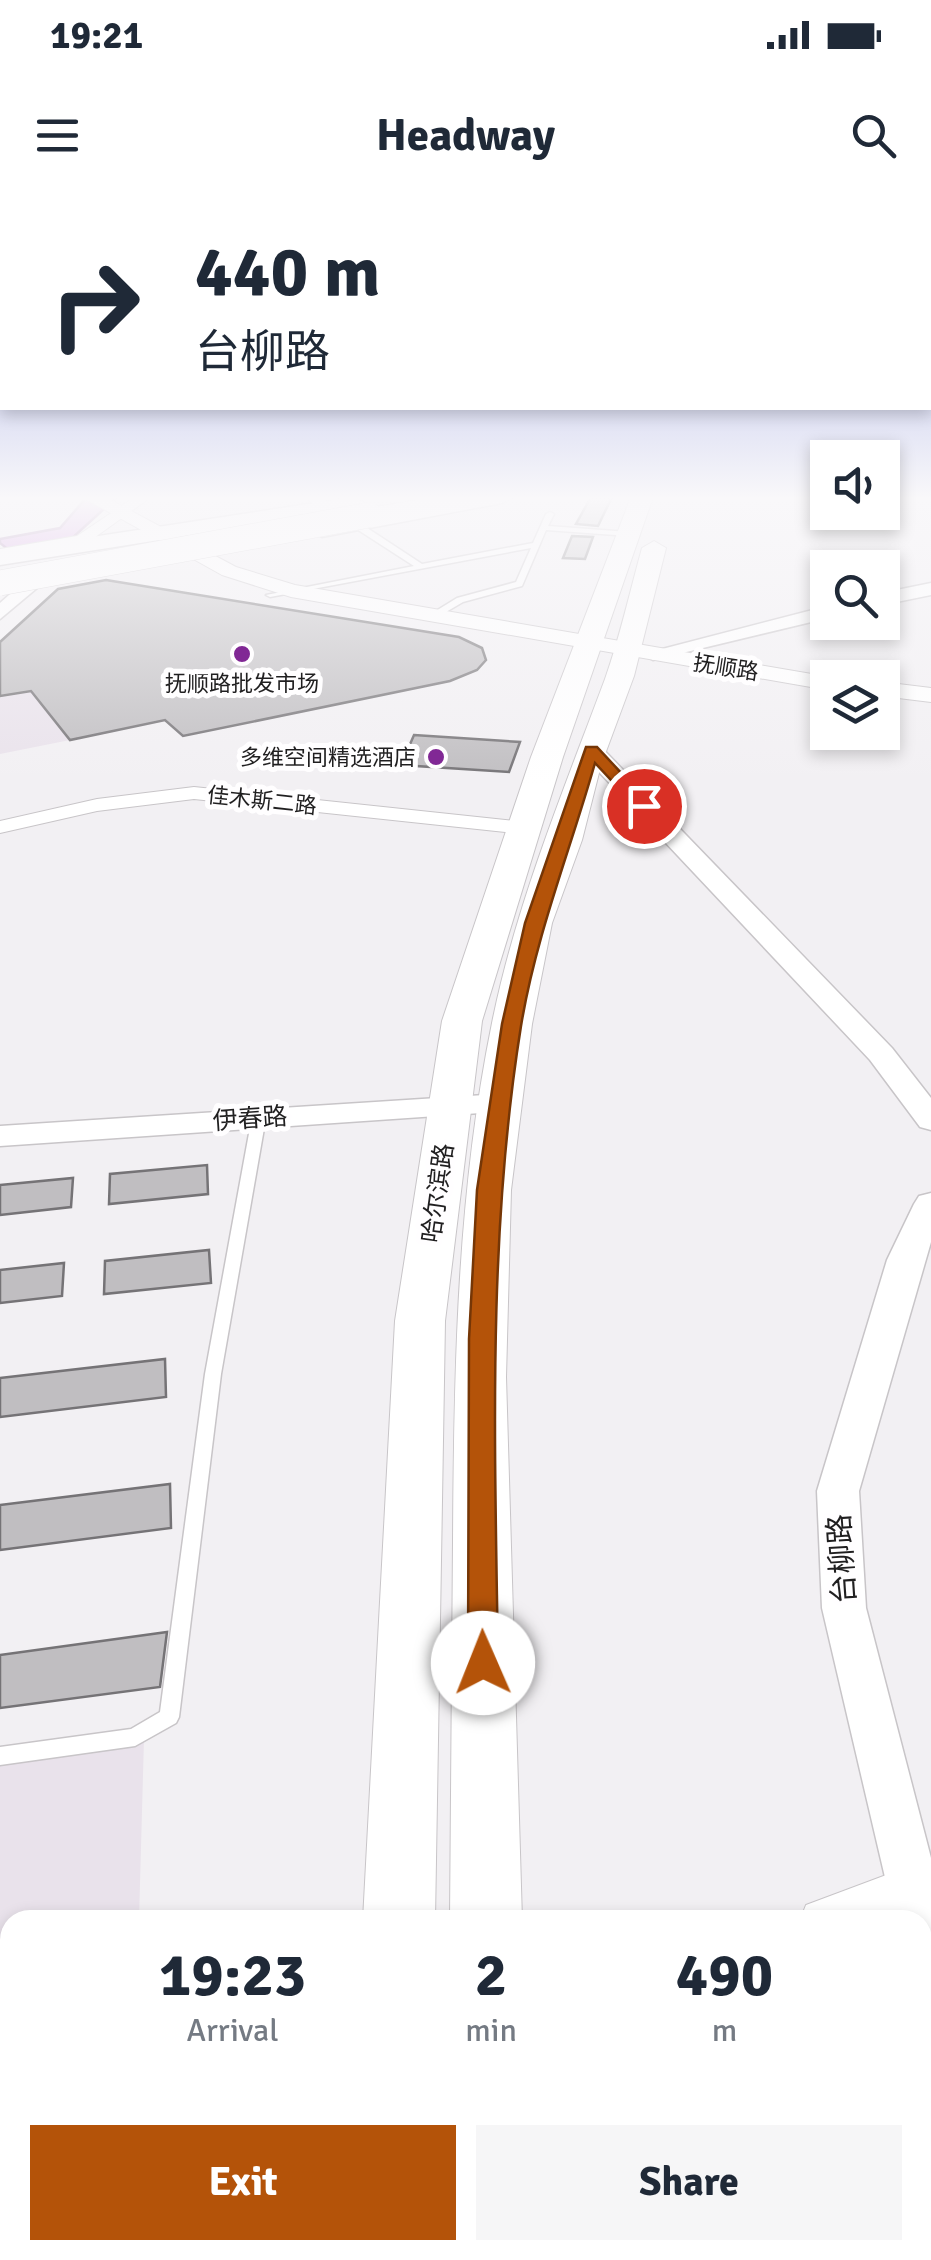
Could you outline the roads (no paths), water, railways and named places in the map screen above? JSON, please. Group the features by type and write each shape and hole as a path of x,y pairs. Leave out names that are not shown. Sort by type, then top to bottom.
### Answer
{"highway":[{"name":"哈尔滨路","path":"486,1910 480,1376 488,1190 474,1105 466,1005 608,593"},
{"name":"哈尔滨路","path":"399,1910 420,1320 474,1105 534,923 566,840 591,750 633,660 642,593"}],"main road":[{"name":"抚顺路","path":"282,593 590,644"},
{"name":"抚顺路","path":"282,593 514,628 590,644 633,660 694,662 810,680"},
{"path":"514,628 557,624 602,610"},
{"path":"633,660 694,662"},
{"path":"900,691 931,695"}],"street":[{"path":"633,660 810,616"},
{"path":"591,750 881,1054 931,1120"},
{"name":"佳木斯二路","path":"0,826 97,806 194,793 525,828"},
{"name":"伊春路","path":"0,1136 474,1105"},
{"name":"台柳路","path":"922,1905 844,1608 838,1491 904,1260 931,1204"},
{"path":"889,1910 922,1905"}],"lane":[{"path":"434,616 460,600 487,593"},
{"path":"0,1756 135,1737 169,1717 213,1374 259,1117"}],"place":[{"name":"抚顺路批发市场","path":"242,654"},
{"name":"多维空间精选酒店","path":"436,757"}]}
